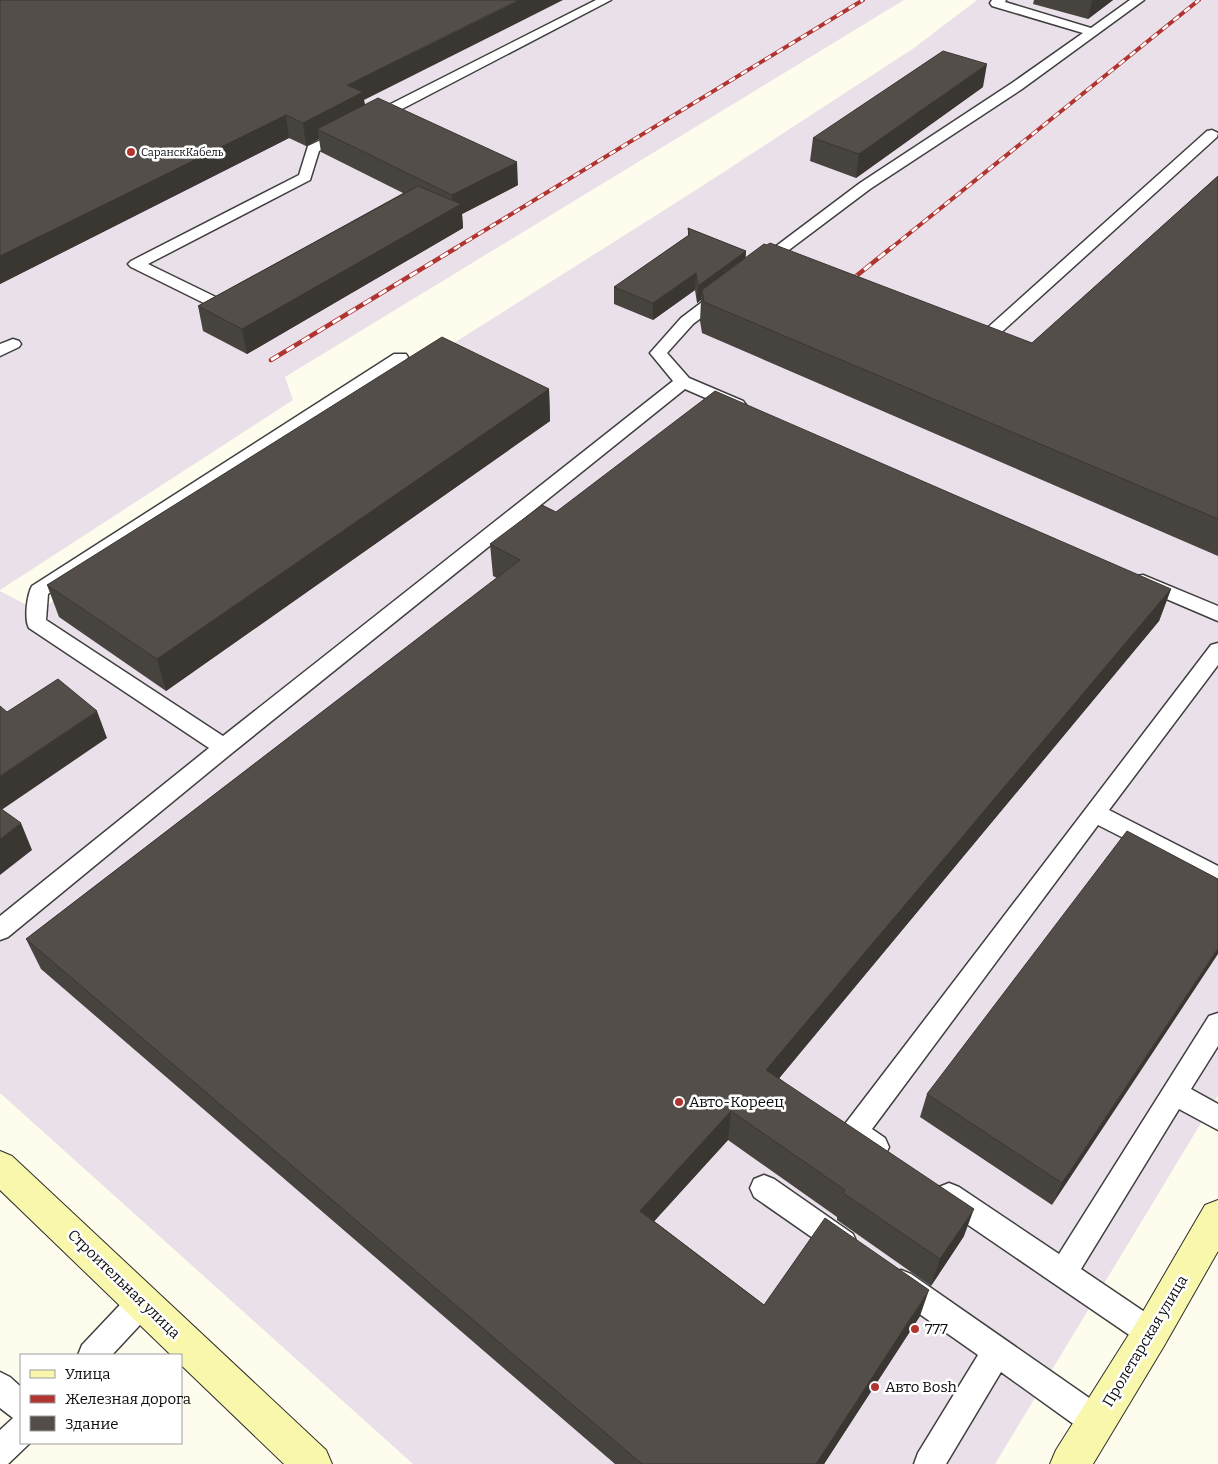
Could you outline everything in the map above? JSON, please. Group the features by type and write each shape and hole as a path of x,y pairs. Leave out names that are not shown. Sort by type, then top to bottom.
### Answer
{"street":[{"name":"Строительная улица","path":"0,1167 312,1464"},
{"name":"Пролетарская улица","path":"1070,1464 1151,1333 1218,1217"}],"lane":[{"path":"224,307 136,264 305,177 313,149 605,0"},
{"path":"1000,0 996,3 1093,32"},
{"path":"751,272 865,186 1017,86 1138,0"},
{"path":"952,329 988,336 1212,134"},
{"path":"775,254 792,262"},
{"path":"735,284 687,321 658,352 683,382 747,410"},
{"path":"224,748 36,623 39,591 400,357"},
{"path":"0,930 224,748 683,382"},
{"path":"1129,575 1218,614"},
{"path":"894,1159 854,1132 1218,650"},
{"path":"1095,813 1218,877"},
{"path":"1062,1274 1218,1024"},
{"path":"1175,1093 1218,1118"},
{"path":"926,1181 1151,1333"},
{"path":"764,1188 1097,1422"},
{"path":"93,1354 142,1302"},
{"path":"929,1464 997,1351"},
{"path":"0,1387 20,1406"},
{"path":"0,1452 20,1431"}],"shaded area":[{"path":"0,0 904,0 285,377 293,400 0,590"},
{"path":"977,0 1218,0 1218,1095 995,1464 413,1464 0,1093 0,591 38,611 438,353 696,190 914,48"}],"building":[{"name":"СаранскКабель","path":"0,0 519,0 347,85 363,92 303,123 286,115 0,256"},
{"path":"943,51 987,64 859,154 813,138"},
{"path":"378,98 517,162 452,195 317,129"},
{"path":"1218,176 1218,519 704,302 702,290 764,244 770,243 1032,343"},
{"path":"418,186 461,204 242,329 198,306"},
{"path":"688,228 746,251 698,286 696,273 653,303 614,287 689,235"},
{"path":"442,337 549,389 157,659 47,585"},
{"path":"715,391 1171,589 766,1070 974,1209 940,1259 843,1193 845,1190 731,1111 640,1211 764,1305 825,1218 929,1290 816,1464 642,1464 26,939 520,560 490,544 542,505 556,512"},
{"path":"58,679 97,711 0,776 0,706 7,712"},
{"path":"0,808 21,823 0,839"},
{"path":"1127,831 1218,879 1218,948 1062,1183 927,1094"}],"railway":[{"path":"454,249 863,0"},
{"path":"890,249 1199,0"},
{"path":"271,360 456,248"},
{"path":"850,281 891,248"}],"place":[{"name":"СаранскКабель","path":"131,152"},
{"name":"Авто-Кореец","path":"679,1102"},
{"name":"777","path":"915,1329"},
{"name":"Авто Bosh","path":"875,1387"}]}
